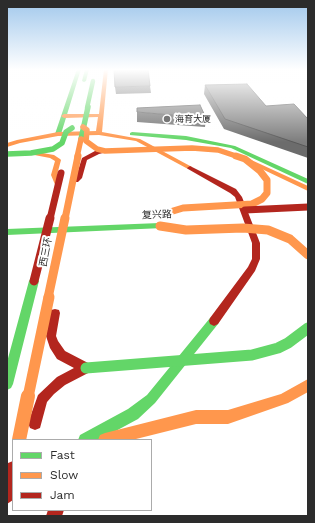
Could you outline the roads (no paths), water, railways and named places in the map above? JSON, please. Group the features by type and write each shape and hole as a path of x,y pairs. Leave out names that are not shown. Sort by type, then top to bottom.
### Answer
{"main road":[{"path":"59,131 71,93"},
{"name":"西三环","path":"7,384 78,104 83,93"},
{"name":"西三环","path":"19,439 83,127 87,93"},
{"path":"99,129 103,93"},
{"path":"64,116 100,115"},
{"path":"83,127 87,130 86,139 88,143 91,146 105,151"},
{"path":"7,154 31,153 48,150 61,144 66,132 72,128"},
{"path":"87,439 133,414 151,399 206,331 252,269 257,253 254,236 238,196 233,191 138,140 99,129"},
{"path":"7,139 59,131 99,129 180,137 214,142 241,150 308,182"},
{"path":"7,145 59,131"},
{"path":"71,184 79,178 84,159 97,152 204,148 226,152 245,159 308,189"},
{"path":"31,153 52,156 58,160 54,175 58,186"},
{"name":"复兴路","path":"245,159 260,171 267,180 268,190 262,199 245,205 183,208 156,215 308,207"},
{"path":"293,174 308,178"},
{"path":"39,219 76,218"},
{"name":"复兴路","path":"7,232 269,221"},
{"path":"160,226 186,230 243,228 268,230 290,239 308,255"},
{"path":"52,279 59,291 52,336 54,344 61,355 86,368"},
{"path":"17,304 34,281"},
{"path":"34,432 42,399 61,380 86,368 252,355 278,348 288,343 308,328"},
{"path":"109,439 196,417 228,417 284,399 308,385"},
{"path":"7,496 12,475"}],"place":[{"name":"海育大厦","path":"167,119"}]}
